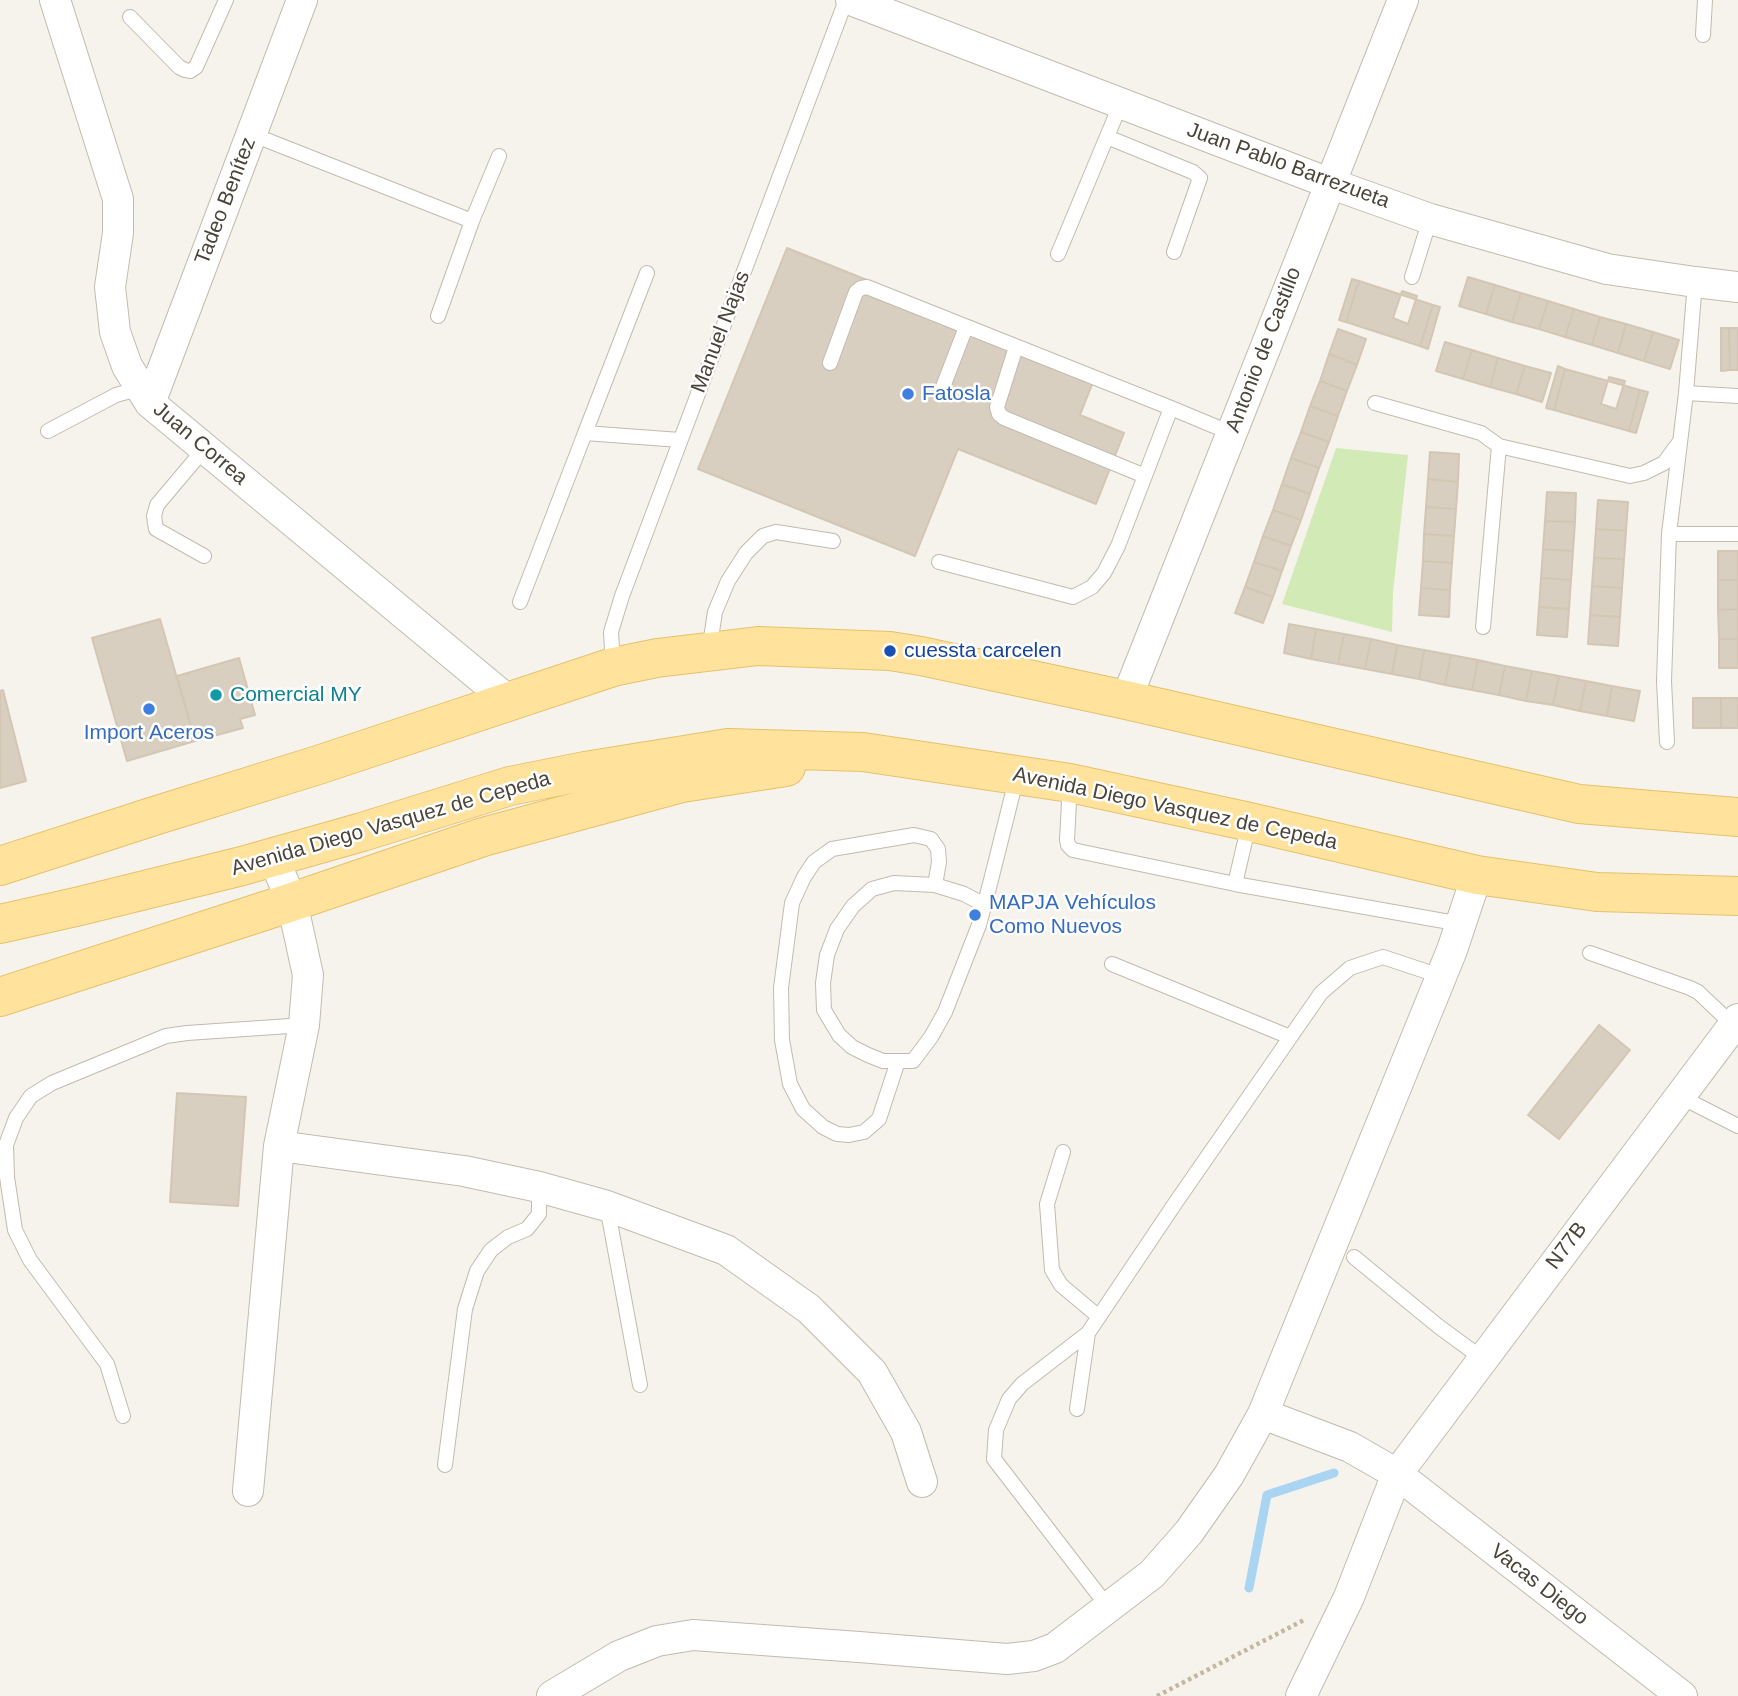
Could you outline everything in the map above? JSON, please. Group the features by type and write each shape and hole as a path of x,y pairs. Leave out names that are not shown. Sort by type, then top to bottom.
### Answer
{"main road":[{"path":"0,866 318,765 613,667 657,658 758,646 890,651 1126,700 1579,804 1738,817"},
{"name":"Avenida Diego Vasquez de Cepeda","path":"0,924 273,858 510,786 727,748 863,752 1070,783 1477,874 1597,892 1738,896"},
{"path":"0,997 292,902 483,836 682,783 774,770 863,752"},
{"path":"0,844 44,852"}],"street":[{"name":"Juan Correa","path":"55,0 118,199 118,233 110,288 115,332 127,366 145,395 510,702"},
{"name":"Tadeo Benítez","path":"145,395 251,134 302,0"},
{"name":"Juan Pablo Barrezueta","path":"848,0 1430,219 1607,269 1738,287"},
{"name":"Antonio de Castillo","path":"1126,700 1403,0"},
{"path":"248,1491 279,1146 304,1025 308,975 292,902 273,858"},
{"path":"552,1696 619,1656 657,1641 693,1635 1007,1659 1034,1656 1055,1648 1152,1574 1189,1532 1229,1475 1263,1414 1461,924 1477,874"},
{"name":"N77B","path":"1301,1696 1349,1597 1397,1474 1736,1022"},
{"path":"279,1146 464,1171 539,1187 607,1206 726,1250 809,1309 872,1372 906,1432 922,1482"},
{"name":"Vacas Diego","path":"1263,1414 1350,1447 1397,1474 1682,1696"}],"lane":[{"path":"130,17 179,66 190,71 196,67 226,0"},
{"name":"Manuel Najas","path":"613,667 611,632 622,596 848,0"},
{"path":"1703,35 1706,0"},
{"path":"1058,254 1121,103"},
{"path":"251,134 472,221"},
{"path":"1107,137 1194,172 1200,178 1174,252"},
{"path":"438,316 499,156"},
{"path":"1412,277 1430,219"},
{"path":"520,602 647,273"},
{"path":"1667,742 1664,681 1669,534 1695,282"},
{"path":"830,363 856,292 867,287 1231,433"},
{"path":"941,392 967,327"},
{"path":"1016,346 997,407 999,414 1145,476"},
{"path":"1685,393 1738,396"},
{"path":"48,431 116,395 145,395"},
{"path":"1375,403 1481,433 1499,446 1630,476 1664,463 1679,443"},
{"path":"939,562 1073,597 1092,587 1104,573 1118,546 1171,408"},
{"path":"585,433 680,440"},
{"path":"1483,627 1499,446"},
{"path":"204,556 156,529 154,516 157,505 205,448"},
{"path":"709,652 715,612 728,581 746,553 763,536 776,532 833,541"},
{"path":"1669,534 1738,534"},
{"path":"985,905 964,894 935,885 894,883 872,889 853,906 837,929 827,955 822,983 824,1010 839,1035 852,1047 883,1061 913,1061 936,1029 945,1012 985,905 1017,776"},
{"path":"1070,783 1067,840 1073,850 1235,884 1461,924"},
{"path":"1235,884 1250,822"},
{"path":"898,1061 878,1119 864,1132 836,1134 823,1128 803,1110 790,1084 782,1040 781,988 792,903 814,862 832,849 914,835 931,839 938,849 935,885"},
{"path":"1590,953 1690,988 1736,1022"},
{"path":"1108,1607 994,1459 996,1430 1009,1399 1022,1384 1088,1333 1321,993 1350,968 1383,957 1440,976"},
{"path":"1112,964 1290,1037"},
{"path":"123,1416 107,1364 30,1260 15,1230 7,1177 6,1145 16,1118 31,1096 52,1083 166,1036 304,1025"},
{"path":"1679,1097 1738,1126"},
{"path":"1063,1152 1047,1204 1052,1270 1061,1286 1099,1317"},
{"path":"445,1465 465,1309 477,1270 491,1250 508,1237 527,1229 539,1214 539,1187"},
{"path":"607,1206 640,1385"},
{"path":"1354,1257 1483,1359"},
{"path":"1077,1409 1088,1333"}],"path":[{"path":"1157,1696 1349,1597"}],"green space":[{"path":"1336,448 1408,455 1393,592 1392,632 1282,604"}],"building":[{"name":"Fatosla","path":"787,248 1097,372 1080,415 1124,433 1096,504 958,449 915,556 698,469"},
{"path":"1468,277 1495,285 1486,314 1459,306"},
{"path":"1352,279 1359,281 1346,322 1339,320"},
{"path":"1359,281 1433,305 1420,346 1346,322"},
{"path":"1495,285 1521,293 1512,322 1486,314"},
{"path":"1402,291 1417,296 1408,324 1393,318"},
{"path":"1521,293 1548,301 1539,329 1512,322"},
{"path":"1548,301 1574,309 1565,337 1539,329"},
{"path":"1433,305 1440,307 1428,349 1420,346"},
{"path":"1574,309 1600,317 1592,345 1565,337"},
{"path":"1600,317 1626,324 1618,353 1592,345"},
{"path":"1626,324 1653,332 1644,361 1618,353"},
{"path":"1721,328 1729,328 1730,370 1721,371"},
{"path":"1729,328 1738,328 1738,370 1730,370"},
{"path":"1338,329 1366,339 1357,365 1329,354"},
{"path":"1653,332 1679,340 1670,369 1644,361"},
{"path":"1445,342 1472,350 1463,379 1436,371"},
{"path":"1472,350 1498,358 1490,387 1463,379"},
{"path":"1329,354 1357,365 1347,391 1320,381"},
{"path":"1498,358 1525,366 1516,394 1490,387"},
{"path":"1525,366 1551,373 1542,402 1516,394"},
{"path":"1558,366 1565,369 1554,410 1546,408"},
{"path":"1565,369 1640,390 1629,431 1554,410"},
{"path":"1609,377 1625,381 1616,409 1601,404"},
{"path":"1320,381 1347,391 1338,416 1310,406"},
{"path":"1640,390 1648,392 1636,433 1629,431"},
{"path":"1310,406 1338,416 1329,442 1301,432"},
{"path":"1301,432 1329,442 1319,468 1291,458"},
{"path":"1430,452 1459,454 1458,482 1428,479"},
{"path":"1291,458 1319,468 1310,494 1282,484"},
{"path":"1428,479 1458,482 1456,509 1426,507"},
{"path":"1282,484 1310,494 1301,520 1273,510"},
{"path":"1547,492 1576,493 1575,522 1545,521"},
{"path":"1598,500 1628,502 1626,531 1596,529"},
{"path":"1426,507 1456,509 1454,536 1424,534"},
{"path":"1273,510 1301,520 1291,546 1263,536"},
{"path":"1545,521 1575,522 1573,551 1543,549"},
{"path":"1596,529 1626,531 1624,559 1594,558"},
{"path":"1424,534 1454,536 1452,563 1423,561"},
{"path":"1263,536 1291,546 1282,571 1254,562"},
{"path":"1543,549 1573,551 1571,580 1541,578"},
{"path":"1718,551 1738,551 1738,580 1718,580"},
{"path":"1594,558 1624,559 1622,588 1592,586"},
{"path":"1423,561 1452,563 1450,590 1421,588"},
{"path":"1254,562 1282,571 1273,597 1245,587"},
{"path":"1541,578 1571,580 1569,609 1539,607"},
{"path":"1718,580 1738,580 1738,609 1718,610"},
{"path":"1592,586 1622,588 1620,617 1590,615"},
{"path":"1245,587 1273,597 1263,623 1235,613"},
{"path":"1421,588 1450,590 1449,617 1419,615"},
{"path":"1539,607 1569,609 1567,637 1537,635"},
{"path":"1738,609 1738,639 1719,639 1718,610"},
{"path":"1590,615 1620,617 1618,646 1588,644"},
{"name":"Import Aceros","path":"160,619 195,741 127,761 92,638"},
{"path":"1289,624 1316,629 1311,659 1284,653"},
{"path":"1316,629 1344,634 1338,664 1311,659"},
{"path":"1344,634 1371,639 1365,669 1338,664"},
{"path":"1371,639 1397,645 1392,674 1365,669"},
{"path":"1719,639 1738,639 1738,668 1719,668"},
{"path":"1397,645 1424,650 1419,679 1392,674"},
{"path":"1424,650 1451,655 1445,685 1419,679"},
{"path":"1451,655 1478,660 1472,690 1445,685"},
{"name":"Comercial MY","path":"239,658 255,715 240,719 243,728 195,741 177,676"},
{"path":"1478,660 1505,666 1499,695 1472,690"},
{"path":"1505,666 1532,671 1526,701 1499,695"},
{"path":"1532,671 1559,676 1553,705 1526,701"},
{"path":"1559,676 1586,681 1580,711 1553,705"},
{"path":"1586,681 1612,686 1607,716 1580,711"},
{"path":"1612,686 1640,691 1634,721 1607,716"},
{"path":"3,690 26,781 0,788 0,691"},
{"path":"1693,698 1721,698 1721,728 1693,728"},
{"path":"1721,698 1738,698 1738,728 1721,728"},
{"path":"1599,1025 1630,1050 1559,1139 1528,1115"},
{"path":"177,1093 246,1097 238,1206 170,1202"}],"waterway":[{"path":"1249,1588 1267,1495 1334,1473"}],"place":[{"name":"Fatosla","path":"908,394"},
{"name":"cuessta carcelen","path":"890,651"},
{"name":"Comercial MY","path":"216,695"},
{"name":"Import Aceros","path":"149,709"},
{"name":"MAPJA Vehículos Como Nuevos","path":"975,915"}]}
